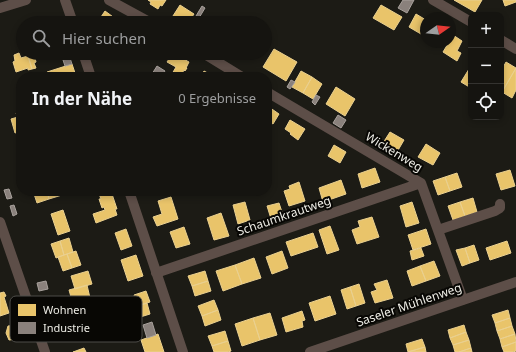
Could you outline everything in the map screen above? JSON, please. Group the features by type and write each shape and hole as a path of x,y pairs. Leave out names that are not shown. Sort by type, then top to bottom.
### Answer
{"street":[{"path":"0,8 26,0"},
{"path":"65,0 71,16"},
{"path":"109,0 138,16"},
{"path":"433,0 468,20"},
{"path":"504,42 516,49"},
{"path":"85,60 89,72"},
{"path":"214,60 234,72"},
{"name":"Wickenweg","path":"272,95 421,183 463,300"},
{"name":"Schaumkrautweg","path":"156,273 421,183"},
{"path":"131,196 183,352"},
{"path":"438,230 494,211 500,208 500,204"},
{"path":"0,222 26,296"},
{"name":"Saseler Mühlenweg","path":"310,352 516,282"},
{"path":"42,342 45,352"}],"building: Wohnen":[{"path":"148,0 166,0 158,9 150,4 151,2"},
{"path":"454,0 482,0 475,12"},
{"path":"503,0 516,0 516,2 505,6"},
{"path":"180,5 194,14 193,16 173,16"},
{"path":"381,5 402,17 394,30 373,18"},
{"path":"105,11 112,16 102,16"},
{"path":"416,14 420,16 420,33 409,27"},
{"path":"456,37 462,41 457,51 461,53 457,61 443,52 445,48 456,48"},
{"path":"274,49 297,62 286,81 263,67 267,60 272,60 272,52"},
{"path":"16,54 16,60 29,60 32,69 28,70 28,68 16,72 13,62 15,61 14,55"},
{"path":"29,60 36,60 36,62 34,63 36,68 32,69"},
{"path":"168,60 185,60 189,62 185,71 173,72 176,67 167,62"},
{"path":"506,62 516,68 504,89 504,84 504,66"},
{"path":"72,64 75,72 47,72"},
{"path":"516,68 516,90 512,98 504,93 504,89"},
{"path":"301,71 312,77 303,93 292,87"},
{"path":"468,71 468,86 461,82"},
{"path":"312,77 322,84 313,99 303,93"},
{"path":"336,87 355,99 345,116 326,104"},
{"path":"272,109 279,114 273,124 272,123"},
{"path":"16,118 15,133 11,119"},
{"path":"290,120 305,129 298,140 285,129"},
{"path":"390,132 404,140 397,152 383,143"},
{"path":"426,144 440,153 433,165 418,157"},
{"path":"334,145 346,152 340,163 328,156"},
{"path":"375,168 380,182 362,188 358,174"},
{"path":"510,170 515,186 501,190 496,174"},
{"path":"457,173 462,187 450,191 445,177"},
{"path":"445,177 450,191 438,195 433,181"},
{"path":"341,180 346,194 323,202 319,188"},
{"path":"299,182 305,201 289,206 284,191 290,189 289,186"},
{"path":"35,196 48,196 49,199 37,203"},
{"path":"48,196 59,196 49,199"},
{"path":"100,196 113,196 117,209 115,209 117,215 96,223 93,214 105,210 104,207 102,208 99,199 101,199"},
{"path":"171,197 178,219 157,226 153,217 162,214 158,201"},
{"path":"473,198 477,212 465,216 460,202"},
{"path":"245,202 250,220 238,224 233,205"},
{"path":"412,202 419,223 406,227 400,206"},
{"path":"460,202 465,216 453,220 448,206"},
{"path":"279,203 284,218 272,222 267,206"},
{"path":"63,210 70,231 58,235 51,214"},
{"path":"221,213 229,236 214,240 207,218"},
{"path":"372,217 379,237 357,244 352,230 360,227 358,221"},
{"path":"330,226 339,250 327,254 319,230"},
{"path":"184,227 190,244 176,248 170,232"},
{"path":"126,229 132,246 121,250 115,233"},
{"path":"426,229 431,244 413,250 408,235"},
{"path":"313,233 318,247 291,256 286,242"},
{"path":"69,238 73,252 64,255 60,241"},
{"path":"60,241 64,255 56,258 51,244"},
{"path":"507,241 511,253 490,260 486,248"},
{"path":"474,245 479,260 470,263 465,248"},
{"path":"421,248 424,256 412,260 410,251"},
{"path":"465,248 470,263 462,266 456,250"},
{"path":"76,251 81,265 72,268 67,254"},
{"path":"282,251 288,268 272,274 266,257"},
{"path":"67,254 72,268 63,271 58,257"},
{"path":"136,255 143,276 128,281 121,260"},
{"path":"254,258 261,278 242,284 235,265"},
{"path":"434,261 440,276 426,281 420,266"},
{"path":"235,265 242,284 223,291 216,271"},
{"path":"420,266 426,281 412,286 407,271"},
{"path":"88,271 92,284 75,289 71,276"},
{"path":"205,271 208,281 192,286 188,276"},
{"path":"387,280 393,298 375,303 371,292 377,290 374,284"},
{"path":"208,281 211,291 195,296 192,286"},
{"path":"359,284 365,303 356,306 350,287"},
{"path":"87,285 90,296 71,296 69,290"},
{"path":"350,287 356,306 347,309 341,290"},
{"path":"146,291 150,302 142,304 142,296 134,295"},
{"path":"4,292 9,313 0,316 0,293"},
{"path":"330,296 336,314 315,321 309,303"},
{"path":"214,300 218,310 202,316 198,306"},
{"path":"147,303 150,314 142,316 142,305"},
{"path":"218,310 221,320 205,326 202,316"},
{"path":"508,310 510,318 495,323 492,315"},
{"path":"302,311 305,320 302,321 303,327 286,332 282,318"},
{"path":"270,313 277,335 260,340 253,318"},
{"path":"253,318 260,340 242,346 235,324"},
{"path":"510,318 512,326 497,331 495,323"},
{"path":"464,325 466,332 450,338 448,330"},
{"path":"8,326 10,326 9,340 6,333"},
{"path":"512,326 515,334 500,339 497,331"},
{"path":"225,331 228,341 212,346 208,336"},
{"path":"466,332 469,340 453,345 450,338"},
{"path":"158,334 164,352 145,352 142,340"},
{"path":"515,334 516,342 502,347 500,339"},
{"path":"422,339 425,347 408,352 406,344"},
{"path":"469,340 471,348 455,352 453,345"},
{"path":"228,341 231,351 214,352 212,346"},
{"path":"516,342 516,351 504,352 502,347"},
{"path":"425,347 426,352 408,352"},
{"path":"84,348 86,352 73,352"},
{"path":"471,348 472,352 459,352"}],"building: Industrie":[{"path":"403,0 414,0 407,13 398,8"},
{"path":"202,6 205,8 200,16 196,16"},
{"path":"63,60 71,60 72,64 65,66"},
{"path":"157,66 165,71 164,72 153,72"},
{"path":"291,80 295,82 290,89 287,87"},
{"path":"316,95 320,97 315,105 312,102"},
{"path":"338,115 346,120 341,128 333,123"},
{"path":"9,189 12,198 7,199 4,190"},
{"path":"14,205 17,214 13,216 10,206"},
{"path":"46,281 48,289 39,291 37,283"},
{"path":"152,322 156,335 147,338 143,325"}]}
